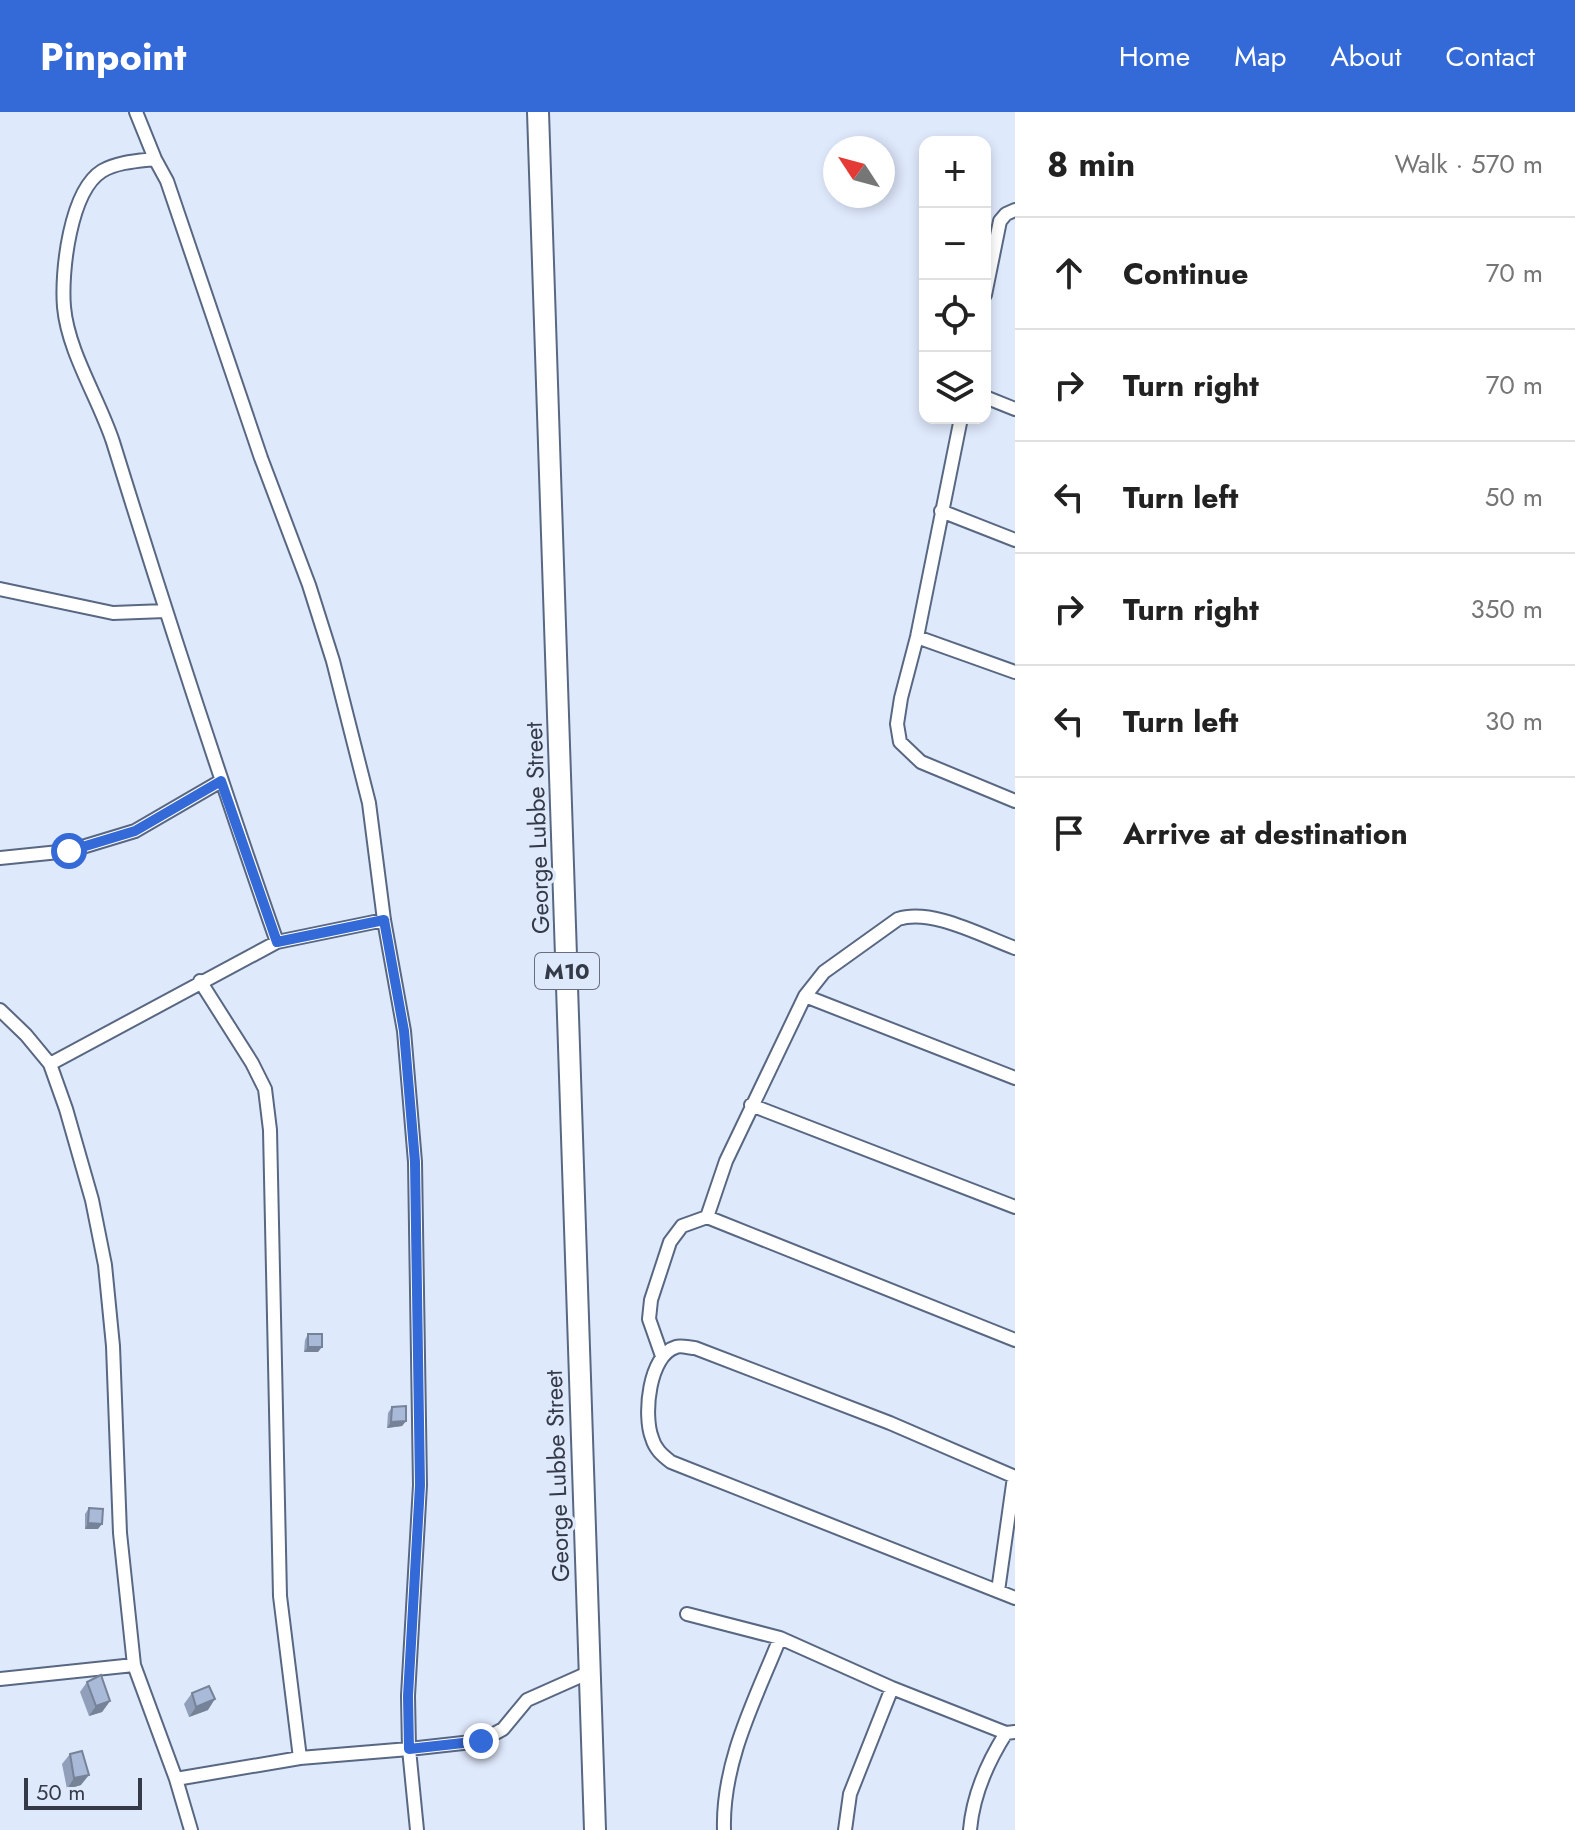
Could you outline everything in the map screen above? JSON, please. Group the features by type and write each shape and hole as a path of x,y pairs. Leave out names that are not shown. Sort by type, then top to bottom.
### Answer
{"main road":[{"name":"George Lubbe Street","path":"538,112 595,1830"}],"street":[{"path":"136,112 167,181 333,661 369,803 384,920 404,1031 415,1162 420,1485 408,1696 409,1749 417,1830"},
{"path":"155,159 118,164 100,172 87,187 75,212 67,254 64,308 70,336 110,432 165,611 277,942"},
{"path":"988,280 1000,221 1015,210"},
{"path":"991,399 1015,409"},
{"path":"960,424 897,724 900,742 921,762 1015,801"},
{"path":"941,511 1015,540"},
{"path":"0,589 113,613 165,611"},
{"path":"917,637 1015,672"},
{"path":"0,858 69,851 135,831 221,781"},
{"path":"707,1217 726,1161 751,1105 805,996 824,972 898,919 913,914 935,918 1015,948"},
{"path":"50,1064 277,942 384,920"},
{"path":"200,981 252,1063 265,1089 267,1102 280,1596 300,1758"},
{"path":"805,996 1015,1078"},
{"path":"0,1010 50,1064 92,1200 105,1265 113,1346 120,1533 134,1665 176,1779 191,1830"},
{"path":"751,1105 1015,1207"},
{"path":"662,1356 649,1319 651,1300 670,1242 682,1226 707,1217 1015,1340"},
{"path":"998,1591 1015,1477 890,1423 695,1348 677,1346 662,1356 654,1372 647,1413 651,1437 660,1453 671,1462 1015,1598"},
{"path":"687,1614 780,1638 892,1688 1010,1732 987,1763 975,1800 970,1830"},
{"path":"724,1830 725,1787 734,1756 780,1638"},
{"path":"0,1679 134,1665"},
{"path":"176,1779 300,1758 481,1741 503,1729 527,1700 590,1672"},
{"path":"845,1830 850,1794 892,1688"}],"building":[{"path":"308,1334 322,1334 322,1347 308,1347"},
{"path":"406,1406 406,1421 391,1422 392,1407"},
{"path":"89,1508 103,1509 102,1524 88,1523"},
{"path":"101,1675 110,1701 96,1706 87,1682"},
{"path":"209,1686 215,1699 196,1707 192,1693"},
{"path":"82,1751 89,1775 74,1778 70,1754"}],"route":[{"path":"69,851 135,831 221,781 277,942 384,920 404,1031 415,1162 420,1485 408,1696 409,1749 481,1741"}]}
